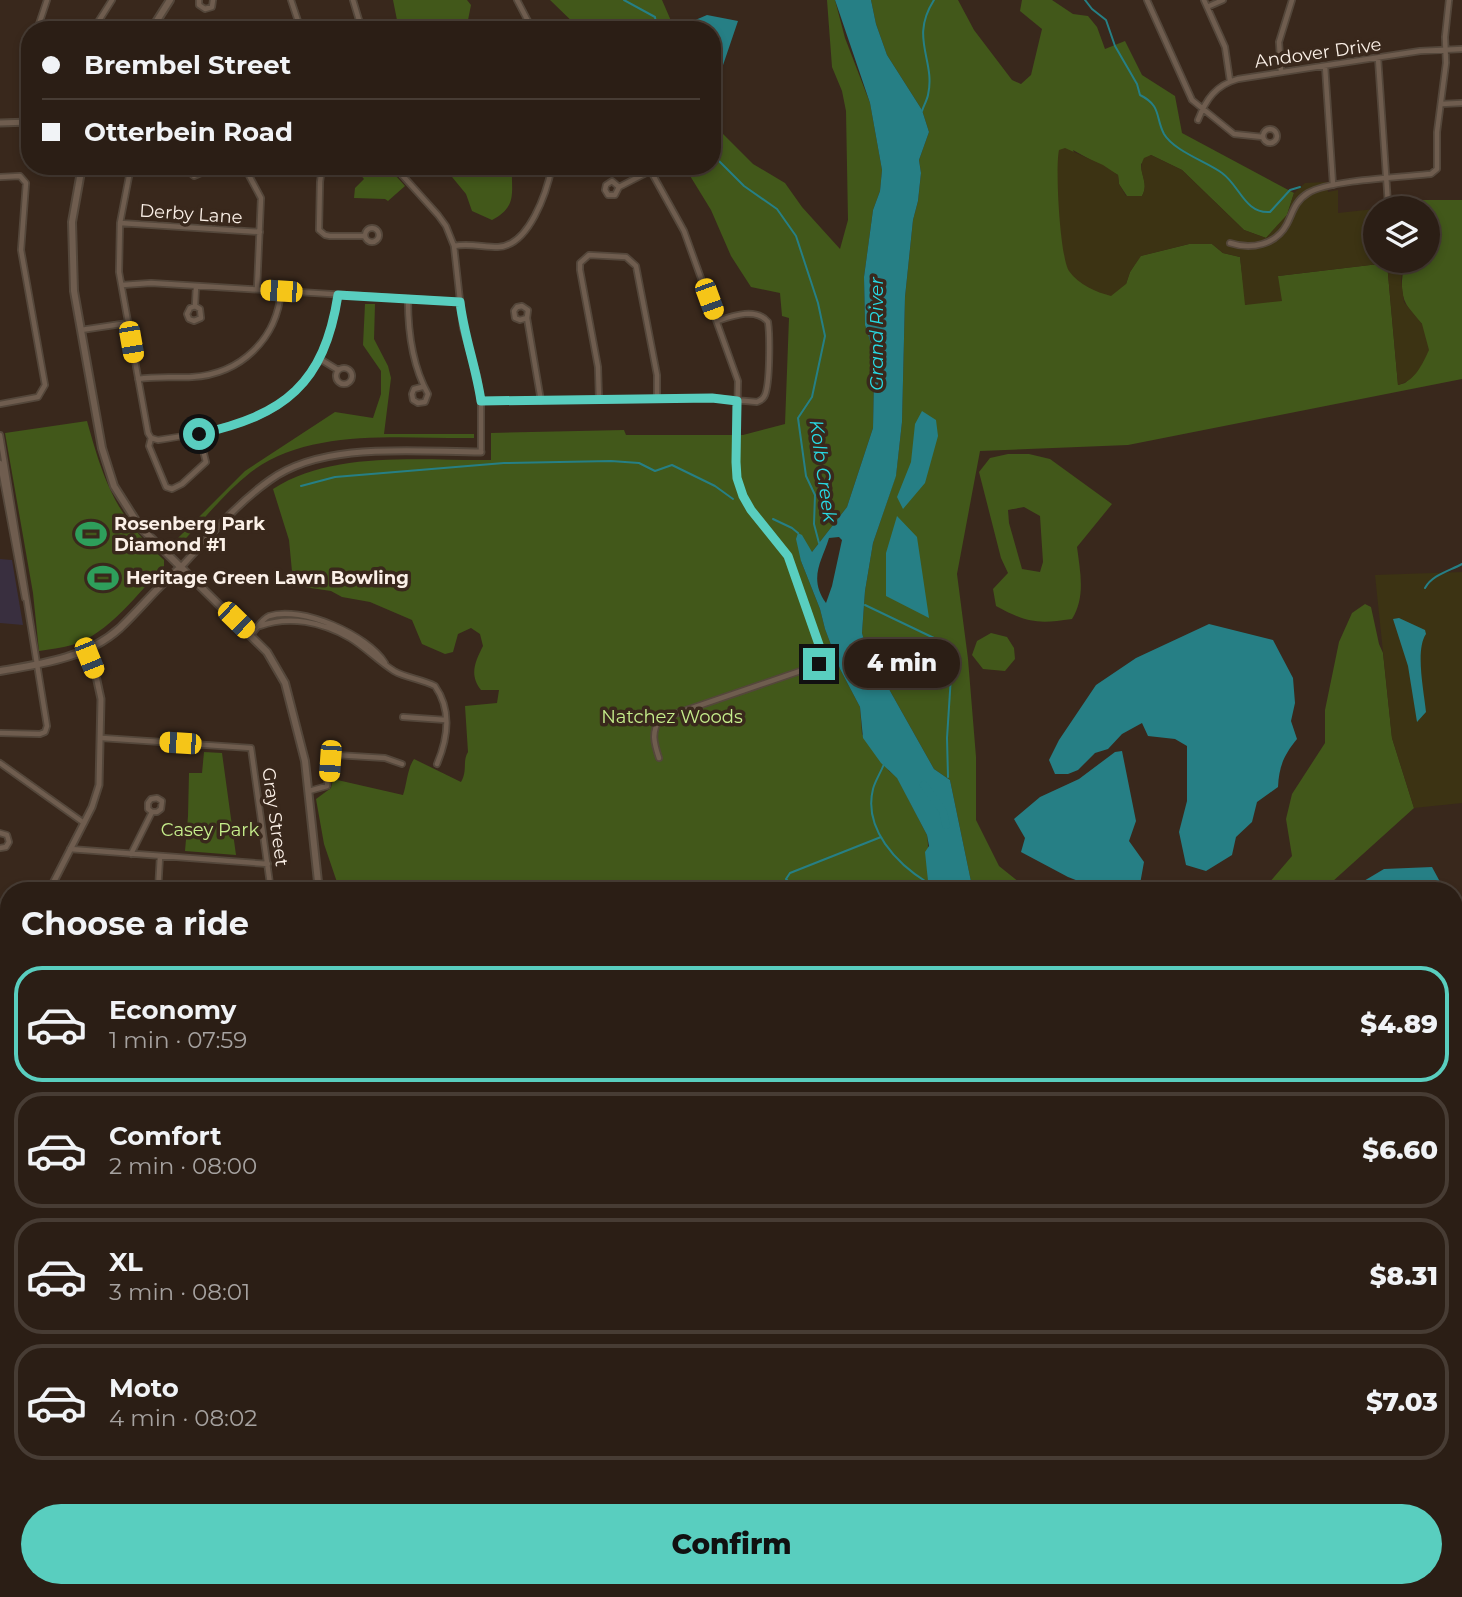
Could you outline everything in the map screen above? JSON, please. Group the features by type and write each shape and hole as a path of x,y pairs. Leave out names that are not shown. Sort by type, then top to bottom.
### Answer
{"main road":[{"path":"156,21 170,0"},
{"path":"80,175 72,222 74,290 102,448 114,486 140,527 251,635 274,662 289,690 309,791 318,882"},
{"path":"0,671 37,665 86,650 118,629 181,567"}],"street":[{"path":"40,21 47,0"},
{"path":"99,21 112,0"},
{"path":"199,0 199,5 205,9 212,7 213,0"},
{"path":"291,0 298,21"},
{"path":"517,0 527,21"},
{"path":"1147,0 1190,97 1234,134 1263,137"},
{"path":"1198,120 1214,91 1230,81 1225,47 1204,0"},
{"path":"1207,7 1223,0"},
{"path":"1281,72 1279,42 1292,0"},
{"path":"1230,243 1257,246 1274,239 1284,229 1294,207 1316,189 1431,174 1437,169 1437,132 1446,63 1449,0"},
{"path":"354,1 360,21"},
{"name":"Andover Drive","path":"1230,81 1378,58 1462,49"},
{"path":"1378,58 1387,196"},
{"path":"1325,66 1333,185"},
{"path":"1441,104 1462,103"},
{"path":"0,123 21,122"},
{"path":"129,175 120,223 119,272 151,438 149,447 166,487 172,489 182,484 206,462 199,434"},
{"path":"249,175 261,198 257,289"},
{"path":"321,175 319,230 330,236 365,236"},
{"path":"181,567 252,494 290,467 312,459 350,453 481,452 481,401 477,376 463,328 454,246 438,215 402,175"},
{"path":"454,246 498,247 519,239 527,230 549,184 550,175"},
{"path":"619,187 638,175"},
{"path":"653,175 681,224 738,381 736,462 737,478 743,496 788,556 824,659 812,667 660,719 653,735 659,758"},
{"path":"0,177 20,176 26,183 21,250 45,385 38,397 0,404"},
{"name":"Derby Lane","path":"120,223 260,232"},
{"path":"599,400 598,367 580,270 583,258 589,255 626,257 636,266 657,375 657,399"},
{"path":"122,285 151,283 460,302"},
{"path":"195,306 197,286"},
{"path":"138,379 206,375 235,365 263,343 272,328 281,291"},
{"path":"151,438 158,440 199,434 249,420 273,408 298,389 320,359 331,334 338,295"},
{"path":"408,300 411,344 422,387"},
{"path":"481,401 712,398 757,402 764,397 768,366 768,322 760,315 739,314 717,321"},
{"path":"527,318 541,401"},
{"path":"81,330 128,323"},
{"path":"320,359 338,370"},
{"path":"0,435 4,474 47,726 45,732 40,734 0,733"},
{"path":"0,463 4,474"},
{"path":"251,635 260,626 276,620 307,622 350,638 399,673 435,686 444,703 446,719 445,743 437,764"},
{"path":"54,882 97,796 102,738 101,699 86,650"},
{"path":"403,717 446,719"},
{"name":"Gray Street","path":"102,738 251,748 270,882"},
{"path":"309,791 327,786 330,761 336,755 385,758 402,764"},
{"path":"1,765 84,824"},
{"path":"131,854 152,812"},
{"path":"0,833 7,835 9,842 6,847 0,848"},
{"path":"70,849 268,864"},
{"path":"159,882 160,856"}],"shaded area":[{"path":"0,559 12,560 23,625 0,623"}],"green space":[{"path":"393,0 467,0 471,5 468,21 397,21"},
{"path":"550,0 662,0 671,21 612,21 572,21"},
{"name":"Natchez Woods","path":"827,0 835,0 845,38 870,103 882,170 880,191 873,210 864,277 865,325 872,347 874,376 873,428 847,507 812,552 801,561 840,669 860,707 862,734 889,771 897,777 927,835 928,882 337,882 324,844 316,799 331,788 333,779 403,795 414,759 461,782 468,752 465,706 497,703 499,690 481,690 477,684 474,674 483,646 480,634 471,628 458,634 453,652 445,654 422,644 412,620 370,602 342,597 331,591 304,587 293,582 289,540 273,489 323,468 350,463 408,459 491,460 491,433 624,430 626,435 743,435 785,424 789,318 782,316 780,293 751,287 731,256 711,210 690,175 721,175 721,131 753,164 785,183 802,207 840,249 848,220 846,111 842,91 832,67"},
{"path":"871,0 958,0 974,30 1012,80 1021,84 1031,75 1042,29 1020,11 1022,0 1052,0 1073,14 1088,16 1097,27 1105,49 1125,41 1142,75 1175,96 1182,133 1294,193 1287,215 1266,238 1244,230 1182,170 1151,155 1141,164 1145,184 1142,196 1127,196 1119,184 1118,175 1073,150 1126,284 1140,256 1189,244 1212,244 1223,253 1240,257 1246,305 1278,276 1363,266 1363,273 1388,273 1398,385 1414,375 1422,324 1405,302 1402,288 1403,273 1440,273 1440,200 1462,200 1462,379 1128,445 980,451 957,574 968,659 976,757 976,820 999,866 1019,882 971,882 950,780 934,769 867,650 862,633 865,591 873,543 896,475 902,422 905,297 921,173 919,160 929,132 922,110 887,55"},
{"path":"361,175 395,175 405,186 388,201 354,198 355,188 364,179"},
{"path":"450,175 512,175 509,204 492,220 472,211 466,194"},
{"path":"365,304 375,304 374,339 391,378 384,434 474,434 474,438 358,438 301,448 275,458 251,472 221,499 176,549 173,543 245,471 335,412 373,418 381,394 381,371 363,345"},
{"path":"87,421 99,462 114,497 134,528 164,560 164,566 122,612 98,632 72,645 39,651 33,593 5,433"},
{"path":"1008,454 1029,454 1050,459 1112,504 1077,547 1081,593 1072,619 1033,621 996,606 993,589 1008,573 1001,558 979,472 990,458","holes":["1024,507 1040,516 1043,562 1040,572 1022,569 1008,510"]},
{"path":"1365,604 1371,607 1383,653 1392,738 1414,808 1332,882 1270,882 1292,856 1286,819 1292,794 1325,743 1325,710 1339,642 1352,613"},
{"path":"991,633 1007,637 1014,648 1015,659 1005,671 983,669 972,655 977,641"},
{"name":"Casey Park","path":"204,752 222,753 236,855 185,851 189,773 202,773"}],"sand":[{"path":"1065,148 1103,165 1118,175 1119,184 1126,196 1142,196 1145,186 1142,163 1144,158 1151,155 1182,170 1244,230 1266,238 1287,215 1294,193 1305,183 1327,182 1328,192 1338,190 1338,213 1363,210 1363,266 1278,276 1282,301 1245,305 1240,257 1223,253 1212,244 1189,244 1141,256 1130,272 1126,284 1111,296 1094,290 1073,276 1066,263 1059,212 1059,150"},
{"path":"1388,273 1402,273 1404,302 1422,324 1429,350 1421,367 1409,380 1398,385"},
{"path":"1462,572 1462,803 1414,808 1392,738 1375,575"}],"water":[{"path":"835,0 871,0 887,55 922,110 929,132 919,160 921,173 905,297 902,422 896,476 873,543 865,591 862,633 867,650 934,769 950,780 971,882 928,882 925,852 929,846 927,835 897,778 881,763 863,738 860,707 840,669 801,561 796,539 798,533 802,535 812,552 847,507 873,428 874,376 872,347 865,325 864,277 873,210 880,191 882,170 870,103","holes":["839,537 842,540 826,603 818,586 818,570 829,538"]},
{"path":"707,15 738,21 721,71 721,21 693,21"},
{"path":"922,411 936,420 938,436 925,483 903,509 897,497 911,462 915,424"},
{"path":"897,516 917,537 929,618 886,596 886,553"},
{"path":"1399,618 1425,630 1426,634 1421,660 1426,712 1417,722 1408,666 1393,619"},
{"path":"1209,624 1273,640 1293,678 1295,703 1291,721 1297,739 1283,761 1278,787 1257,802 1252,822 1236,837 1232,855 1206,871 1186,865 1179,832 1187,801 1187,746 1175,739 1148,736 1142,723 1122,734 1108,749 1095,753 1078,770 1068,774 1055,774 1049,760 1059,740 1096,685 1136,658"},
{"path":"1122,751 1136,821 1129,841 1144,862 1140,882 1081,882 1021,852 1025,838 1014,819 1040,797 1079,779 1115,752"},
{"path":"1432,867 1440,882 1362,882 1384,869"}],"waterway":[{"name":"Kolb Creek","path":"624,0 655,17 656,21"},
{"path":"922,111 930,82 923,38 924,26 934,0"},
{"path":"1085,0 1106,20 1115,46 1137,84 1140,95 1152,103 1164,134 1175,146 1222,173 1254,209 1270,212 1290,190 1300,187"},
{"name":"Kolb Creek","path":"721,163 744,186 777,209 796,236 818,303 825,336 812,397 798,418 806,476 815,495 814,524 819,543"},
{"path":"301,486 335,477 504,463 611,461 639,463 655,471 672,465 715,486 733,499"},
{"path":"773,519 798,533"},
{"path":"1425,588 1436,577 1462,564"},
{"path":"865,605 936,639 948,650 951,676 947,738 948,777"},
{"path":"884,764 874,786 871,804 873,818 885,844 894,855 926,882"},
{"name":"Grand River","path":"924,785 943,811 946,825"},
{"path":"789,882 786,879 790,873 881,837"}],"place":[{"name":"Rosenberg Park Diamond #1","path":"91,534"},
{"name":"Heritage Green Lawn Bowling","path":"103,578"}],"route":[{"path":"199,434 266,413 298,389 320,359 331,334 338,295 460,302 463,328 477,376 481,401 712,398 737,401 737,478 751,510 788,556 799,594 824,659 819,664"}]}
